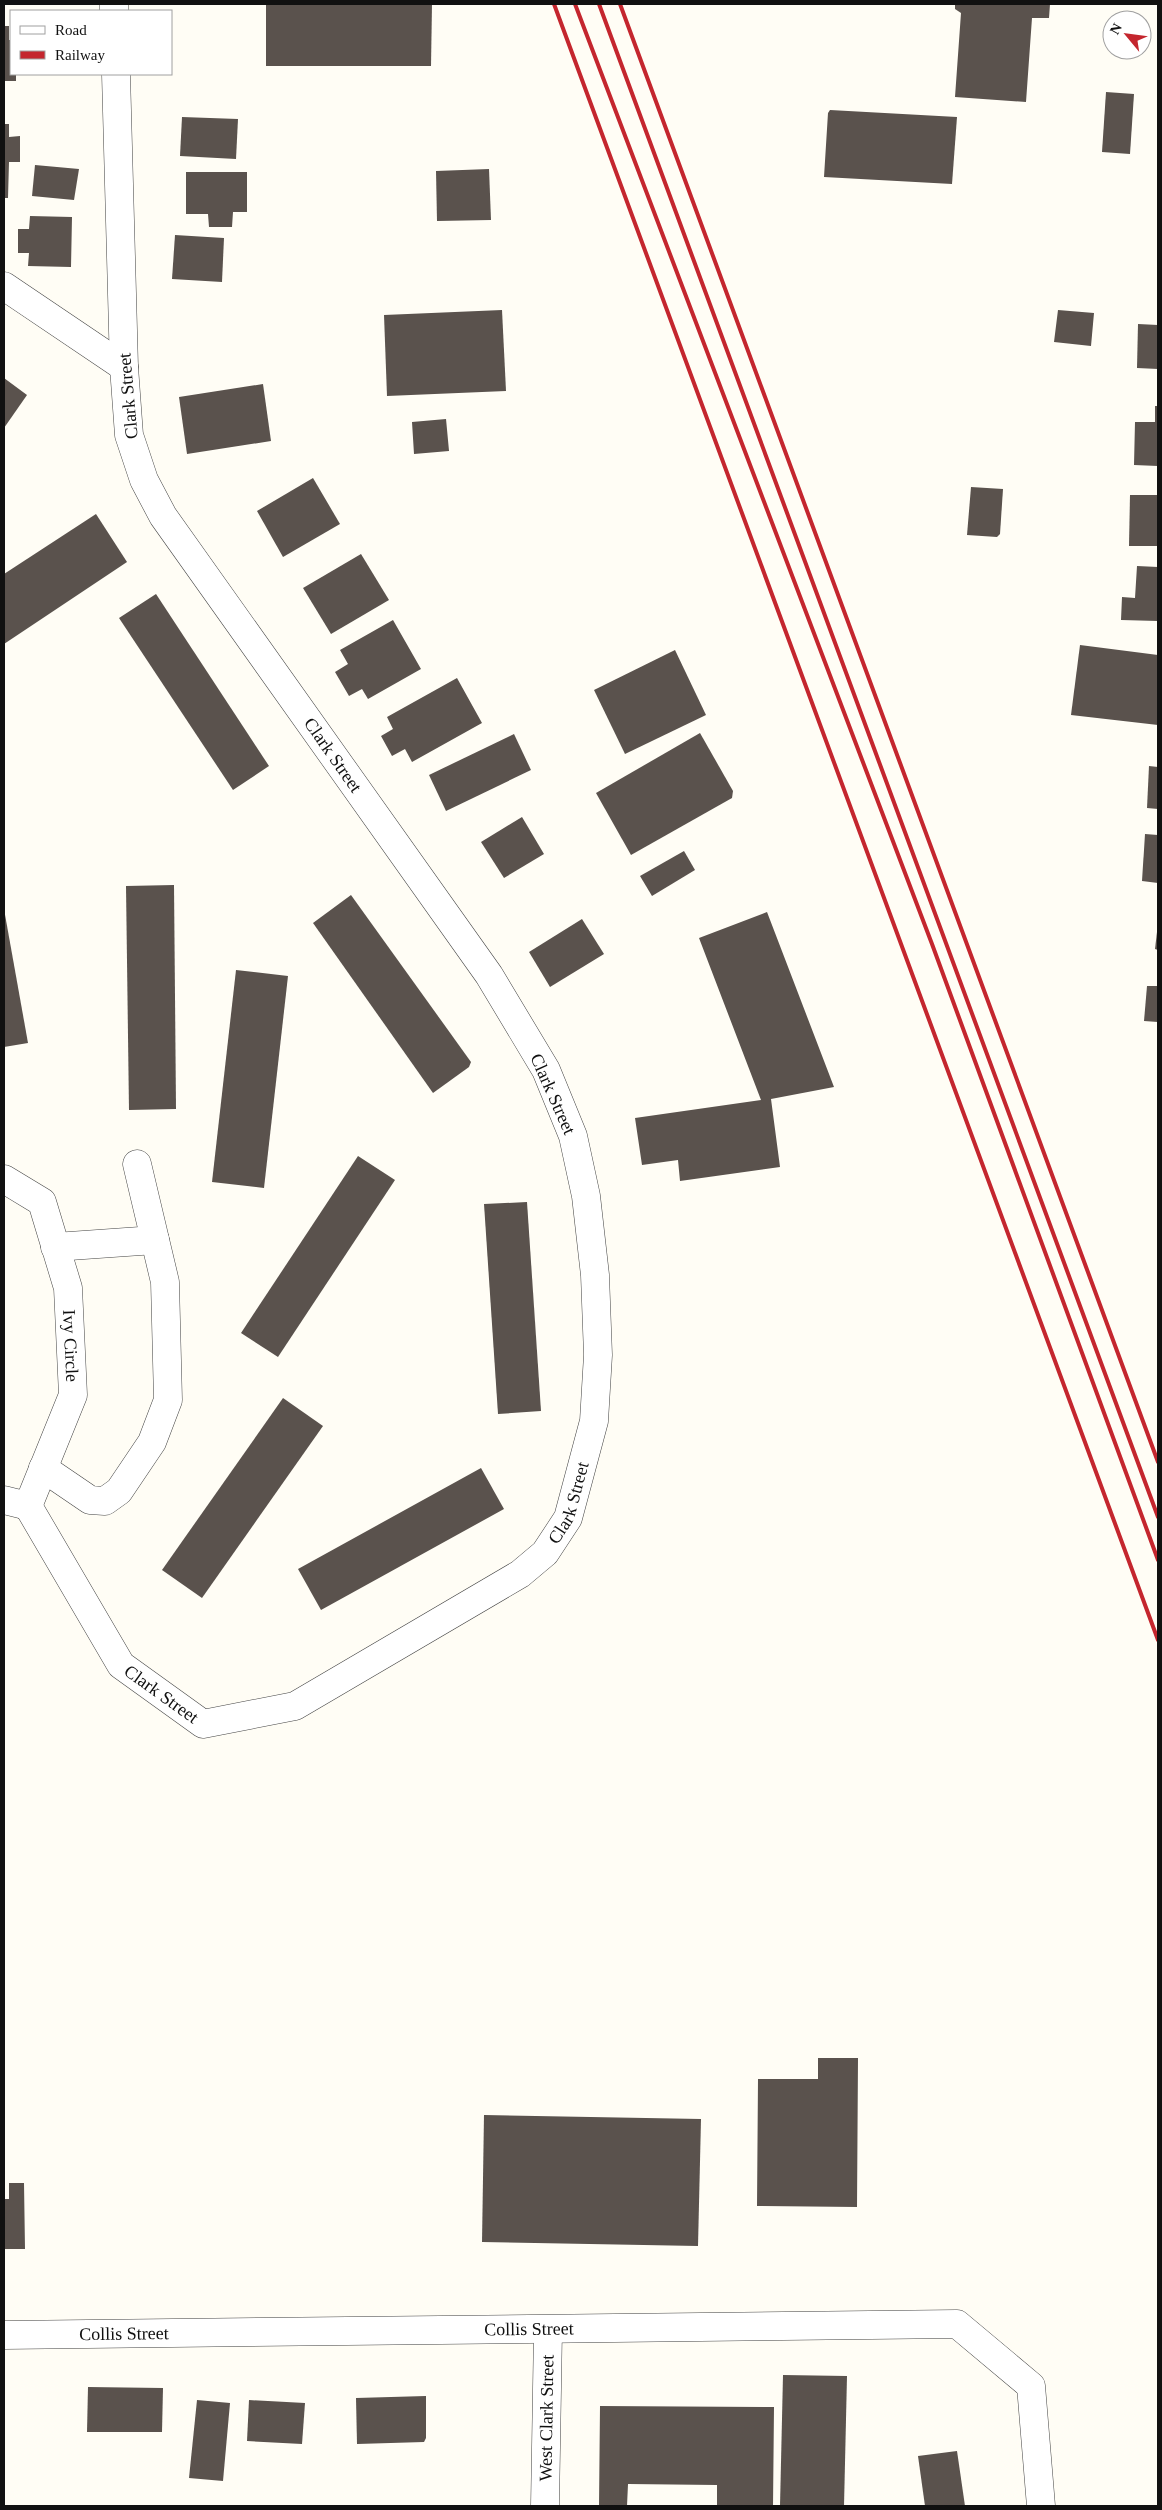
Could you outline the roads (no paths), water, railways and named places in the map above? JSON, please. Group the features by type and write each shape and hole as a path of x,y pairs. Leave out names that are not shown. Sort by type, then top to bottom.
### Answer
{"street":[{"name":"Clark Street","path":"16,1503 121,1665 203,1724 295,1706 520,1574 545,1553 568,1518 594,1421 598,1355 595,1275 586,1196 573,1136 546,1070 489,976 163,516 144,480 129,435 124,367 116,75"},
{"path":"4,286 124,367"},
{"path":"43,1468 90,1500 106,1501 119,1491 152,1442 168,1400 165,1282 138,1164"},
{"name":"Ivy Circle","path":"4,1179 42,1202 68,1288 73,1394 43,1468 16,1503"},
{"path":"56,1247 155,1240"},
{"name":"Collis Street","path":"4,2335 957,2324 1031,2386 1041,2506"},
{"name":"West Clark Street","path":"545,2506 548,2330"}],"railway":[{"path":"554,4 1158,1640"},
{"path":"575,4 932,944 1158,1560"},
{"path":"599,4 1158,1517"},
{"path":"620,4 1158,1462"}]}
